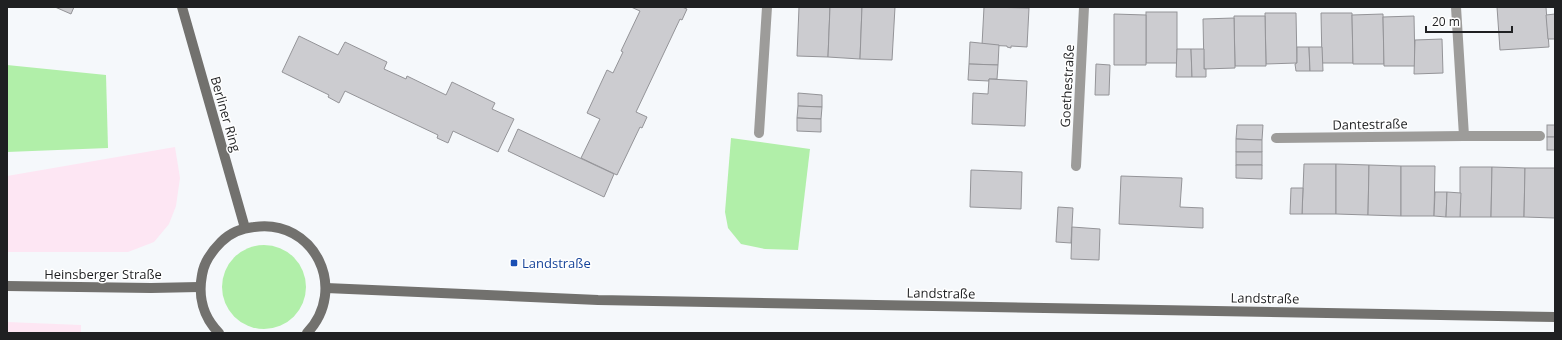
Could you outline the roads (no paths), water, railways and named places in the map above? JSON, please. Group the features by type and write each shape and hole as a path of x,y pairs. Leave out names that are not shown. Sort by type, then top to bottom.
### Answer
{"street":[{"name":"Berliner Ring","path":"182,7 245,228"},
{"path":"759,133 767,7"},
{"name":"Goethestraße","path":"1076,166 1084,7"},
{"path":"1456,7 1464,136"},
{"name":"Dantestraße","path":"1276,138 1540,136"},
{"path":"219,333 212,326 202,307 199,287 203,267 212,250 227,236 245,228 264,225 284,229 301,238 314,252 323,269 326,288 324,307 316,324 307,333"},
{"name":"Heinsberger Straße","path":"7,286 136,288 199,287"},
{"name":"Landstraße","path":"326,288 598,300 1555,317"}],"place":[{"name":"Landstraße","path":"514,263"}]}
